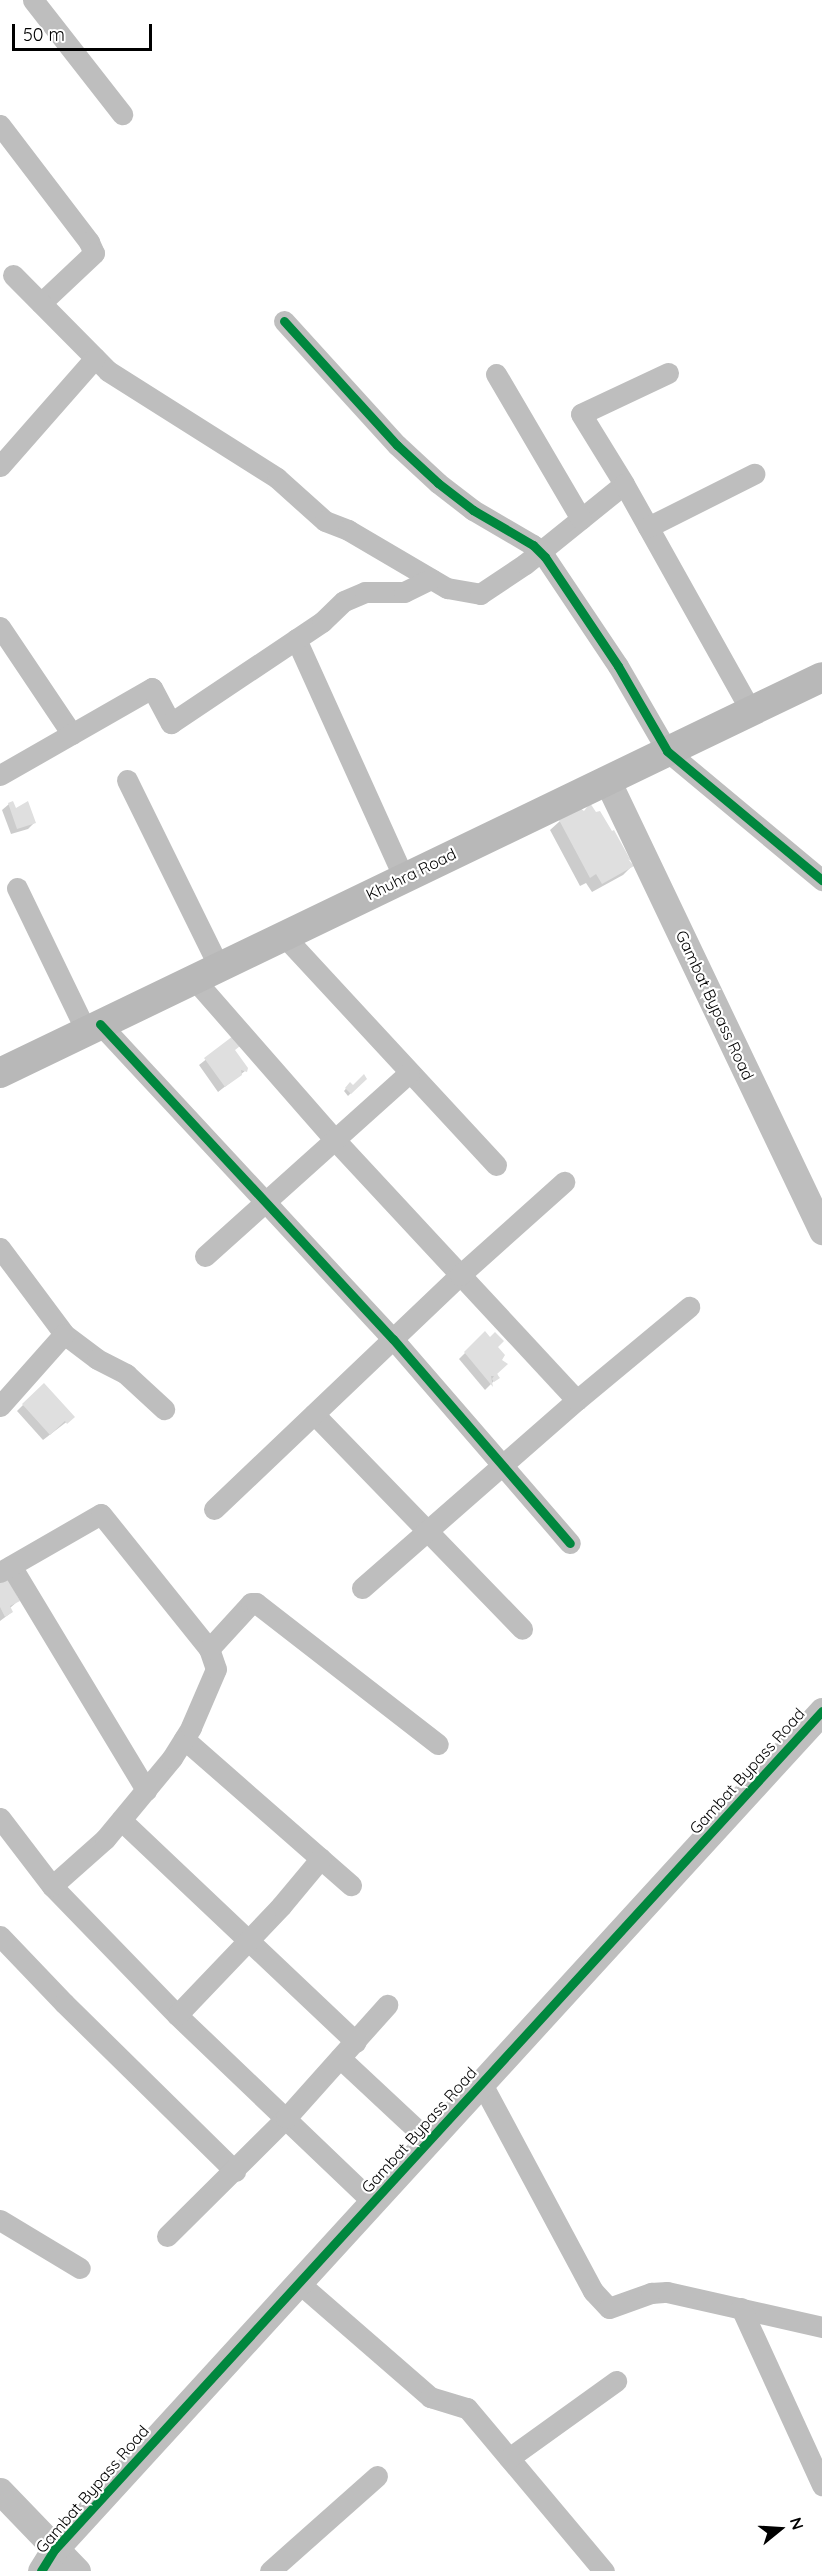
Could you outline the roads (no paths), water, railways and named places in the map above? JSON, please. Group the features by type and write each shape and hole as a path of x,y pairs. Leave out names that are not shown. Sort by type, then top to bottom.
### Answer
{"main road":[{"name":"Khuhra Road","path":"0,1073 822,677"}],"street":[{"path":"33,0 122,114"},
{"path":"0,124 89,242 94,253 41,303"},
{"path":"13,275 108,371 278,478 325,521 348,531 447,588 480,594 540,552 624,484"},
{"path":"284,321 397,445 438,483 473,510 533,545 540,552 618,666 667,751 822,880"},
{"path":"0,465 95,358"},
{"path":"668,373 581,414 624,484 751,711"},
{"path":"496,374 581,519"},
{"path":"648,527 754,474"},
{"path":"0,775 152,688 171,723 322,622 344,601 365,592 404,592 431,579"},
{"path":"0,627 72,734"},
{"path":"296,639 404,878"},
{"path":"127,780 206,973 334,1140 576,1400"},
{"name":"Gambat Bypass Road","path":"607,780 822,1231"},
{"path":"17,888 93,1028 393,1339 570,1543"},
{"path":"284,936 496,1165"},
{"path":"205,1256 409,1073"},
{"path":"214,1509 460,1275 564,1182"},
{"path":"0,1248 64,1334 97,1359 126,1374 164,1409"},
{"path":"362,1588 576,1400 688,1307"},
{"path":"0,1406 64,1334"},
{"path":"314,1414 522,1629"},
{"path":"52,1886 105,1839 146,1790 172,1758 184,1739 216,1669 209,1650 101,1514 6,1569 146,1790"},
{"path":"209,1650 244,1609 256,1603 438,1744"},
{"name":"Gambat Bypass Road","path":"48,2560 822,1711"},
{"path":"184,1739 351,1885"},
{"path":"0,1818 52,1886 177,2015 216,2055 286,2118 373,2202"},
{"path":"121,1820 356,2042"},
{"path":"177,2015 249,1940 321,1858"},
{"path":"0,1936 64,2003 235,2171"},
{"path":"167,2236 286,2118 387,2005"},
{"path":"340,2058 429,2142"},
{"path":"482,2084 593,2291 604,2304 609,2307 651,2293 667,2292 822,2327"},
{"path":"0,2220 80,2268"},
{"path":"299,2283 430,2397 467,2408 604,2571"},
{"path":"741,2308 822,2485"},
{"path":"509,2458 616,2381"},
{"path":"270,2571 377,2476"},
{"path":"0,2492 48,2560 77,2571"}]}
